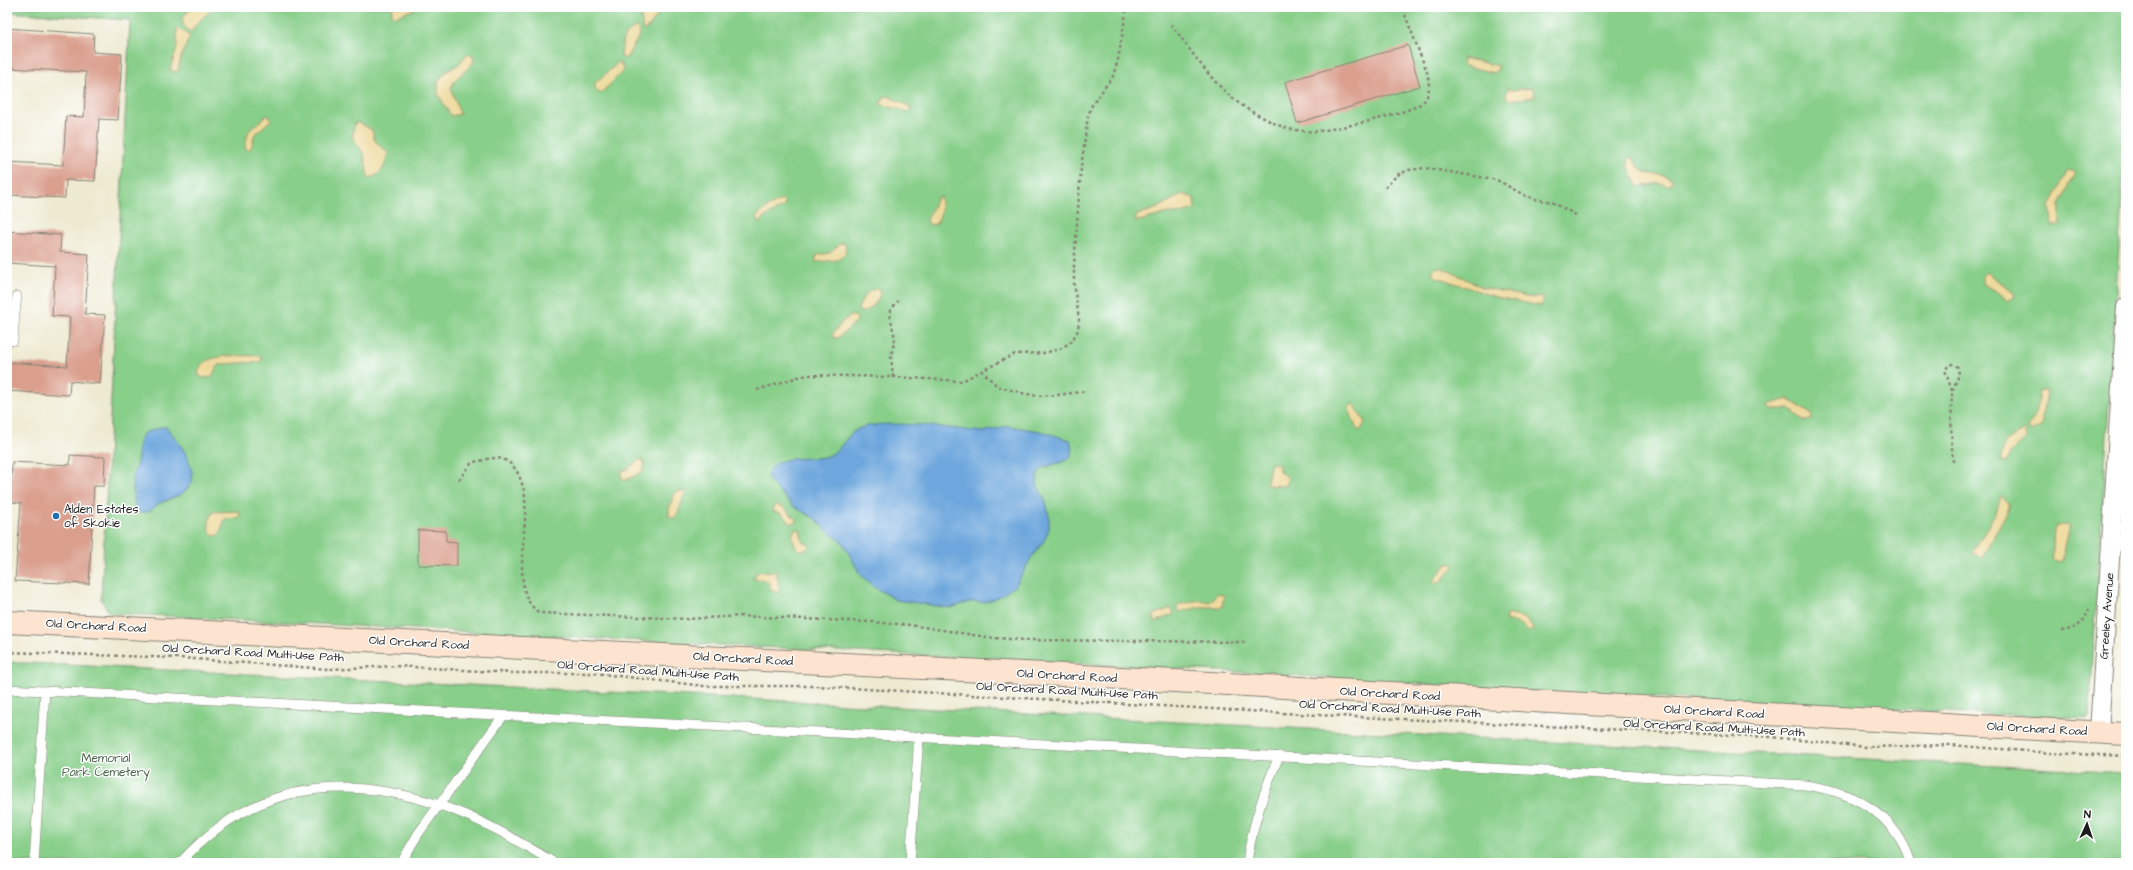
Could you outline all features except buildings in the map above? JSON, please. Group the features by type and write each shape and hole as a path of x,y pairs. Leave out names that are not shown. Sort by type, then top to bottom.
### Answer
{"main road":[{"name":"Old Orchard Road","path":"7,622 1111,678 2126,734"}],"street":[{"name":"Greeley Avenue","path":"2100,732 2126,307"}],"lane":[{"path":"13,341 11,313 16,296"},
{"path":"7,689 503,716 919,736 1805,785 1828,788 1850,795 1884,819 1898,834 1911,863"},
{"path":"34,863 45,691"},
{"path":"401,863 418,834 503,716"},
{"path":"910,863 919,736"},
{"path":"1247,863 1251,834 1261,798 1279,756"},
{"path":"180,863 194,847 224,822 259,803 295,792 333,786 359,788 399,795 440,805 486,824 555,863"}],"path":[{"path":"757,390 809,375 893,377 962,381 972,378 981,370 1015,354 1044,353 1060,349 1072,341 1076,336 1079,320 1074,283 1074,265 1084,135 1092,105 1113,76 1118,60 1127,7"},
{"path":"1171,24 1216,84 1231,99 1262,118 1293,130 1319,131 1398,113 1418,106 1425,100 1429,88 1427,72 1402,7"},
{"path":"1385,188 1397,175 1409,170 1425,168 1497,180 1524,195 1534,199 1552,202 1576,215"},
{"path":"893,377 891,355 895,339 890,315 891,310 898,301"},
{"path":"1952,391 1945,370 1946,367 1952,364 1958,367 1959,372 1952,391 1950,419 1952,462"},
{"path":"981,370 997,386 1022,393 1038,396 1087,391"},
{"path":"459,480 472,463 494,456 508,460 516,471 524,493 523,561 526,593 532,608 540,613 686,619 742,616 870,622 910,625 993,638 1026,640 1246,642"},
{"path":"2061,631 2076,628 2081,624 2091,603"},
{"name":"Old Orchard Road Multi-Use Path","path":"7,652 181,658 328,669 398,666 514,673 594,673 704,686 816,686 1311,715 1494,723 1614,731 1771,737 1866,747 1950,745 2035,752 2126,756"}],"green space":[{"path":"7,7 2126,7 2126,134 2089,719 1533,691 1239,672 109,613 101,599 130,20 7,12"},
{"name":"Memorial Park Cemetery","path":"7,662 750,699 2126,773 2126,863 7,863"}],"sand":[{"path":"196,7 211,7 210,11 199,21 191,32 186,29 183,18 191,9"},
{"path":"392,7 419,7 395,17 392,14"},
{"path":"649,7 663,7 650,26 643,31 641,16"},
{"path":"636,27 638,27 640,34 626,59 621,57 623,39"},
{"path":"178,28 190,36 181,57 178,71 175,72 170,70 177,47"},
{"path":"472,54 474,61 455,80 451,88 460,114 451,116 438,94 438,81 446,72 459,64 466,55"},
{"path":"1463,58 1498,66 1497,71 1492,73 1463,65"},
{"path":"619,62 623,68 622,72 600,94 595,88 595,83"},
{"path":"1508,88 1512,90 1533,88 1535,97 1508,100 1506,94"},
{"path":"888,96 909,106 911,109 908,112 880,104 884,97"},
{"path":"267,115 271,120 254,135 252,146 249,150 245,148 248,132"},
{"path":"355,123 360,123 372,130 375,141 388,153 386,162 382,169 373,177 368,178 364,154 352,137"},
{"path":"1628,158 1633,158 1637,166 1646,173 1661,175 1673,180 1669,186 1659,183 1639,187 1629,168"},
{"path":"2068,170 2074,172 2074,176 2060,205 2060,225 2052,226 2050,206"},
{"path":"1182,194 1194,198 1195,209 1177,214 1169,213 1135,222 1137,215 1158,208"},
{"path":"940,196 941,207 939,217 936,224 930,225 927,220 937,198"},
{"path":"782,200 785,203 785,206 765,217 759,224 756,217 769,206"},
{"path":"845,243 846,253 838,260 815,262 817,255 830,253 840,244"},
{"path":"1441,267 1482,287 1527,297 1544,298 1541,306 1496,297 1433,276 1432,273 1435,268"},
{"path":"1985,273 1988,273 2012,290 2015,293 2015,297 2007,301 1998,292 1982,283 1982,276"},
{"path":"878,288 879,295 876,302 865,312 860,312 858,309 865,296 870,291"},
{"path":"852,315 858,319 856,322 838,338 833,337 832,335 842,322"},
{"path":"233,356 260,356 262,359 260,362 223,364 217,366 212,377 204,378 199,376 200,368 204,362 212,359"},
{"path":"2039,391 2046,391 2041,427 2030,432 2027,426 2036,414"},
{"path":"1788,399 1811,414 1812,420 1804,421 1790,409 1769,409 1768,405"},
{"path":"1354,404 1365,423 1360,431 1356,428 1349,409 1350,406"},
{"path":"2024,430 2026,438 2011,452 2006,463 2000,461 2005,442"},
{"path":"640,459 645,464 642,472 624,481 621,475 622,471 628,469"},
{"path":"1271,463 1279,464 1279,471 1288,478 1286,486 1266,485"},
{"path":"684,491 686,493 677,515 675,518 669,517 669,509 675,492"},
{"path":"2001,496 2009,504 2009,508 1982,558 1971,553 1996,513"},
{"path":"777,505 783,507 796,519 795,523 790,523 782,514 772,511 774,506"},
{"path":"239,511 240,518 225,519 219,535 213,536 209,524 213,512"},
{"path":"2070,525 2064,546 2063,560 2057,562 2052,559 2053,537 2056,526"},
{"path":"800,529 802,541 810,545 805,550 799,550 793,541 794,530"},
{"path":"1447,564 1453,564 1454,567 1438,584 1433,581"},
{"path":"776,571 780,593 771,590 769,583 765,580 753,579 757,572"},
{"path":"1218,593 1224,595 1222,607 1200,607 1179,612 1177,605 1200,600 1210,602"},
{"path":"1171,608 1174,614 1155,622 1153,615"},
{"path":"1507,614 1524,618 1534,629 1528,631 1520,624 1505,620"}],"water":[{"path":"879,424 923,425 983,432 1008,426 1040,431 1070,440 1072,454 1069,458 1060,463 1041,469 1037,476 1037,484 1046,502 1049,516 1049,529 1044,541 1031,558 1016,585 999,597 985,602 970,602 950,608 896,600 874,587 860,574 843,543 823,527 816,519 794,507 771,483 767,476 771,468 776,463 783,460 824,457 834,453 852,433 862,427"},
{"path":"166,427 176,439 189,460 192,483 182,494 158,504 150,511 141,513 135,509 132,480 138,458 140,439 144,433"}],"place":[{"name":"Alden Estates of Skokie","path":"56,516"}]}
